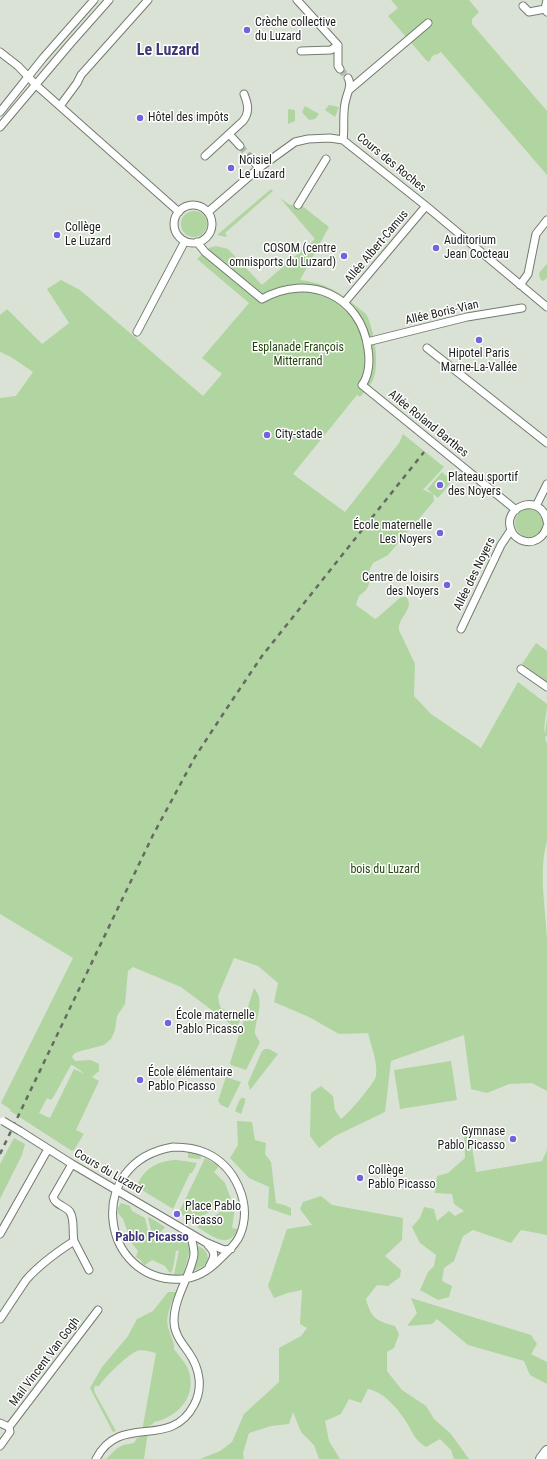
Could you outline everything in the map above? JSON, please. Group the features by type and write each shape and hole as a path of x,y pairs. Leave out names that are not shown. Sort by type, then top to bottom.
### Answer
{"street":[{"path":"0,112 28,76 94,0"},
{"path":"0,127 109,0"},
{"path":"60,106 81,75 148,0"},
{"path":"297,0 338,45 338,66 340,69"},
{"path":"523,6 529,12 546,10 547,0"},
{"path":"349,90 428,23"},
{"path":"301,51 331,50 338,45"},
{"path":"0,52 179,212"},
{"path":"343,140 345,100 350,82 348,78"},
{"path":"205,156 243,121 247,115 248,109 244,94"},
{"path":"229,134 240,146"},
{"name":"Cours des Roches","path":"208,212 259,168 295,142 308,138 330,138 343,140 426,206 547,307"},
{"path":"250,158 259,168"},
{"path":"298,205 326,159"},
{"path":"194,205 204,208 208,212 212,224 208,236 197,242 191,242 185,241 177,233 175,228 176,217 183,208 194,205"},
{"name":"Allée Albert-Camus","path":"344,303 426,206"},
{"path":"520,285 528,274 536,234 547,220"},
{"path":"137,332 185,241"},
{"path":"197,242 205,252 262,299 273,293 286,289 312,288 327,292 344,303 360,321 368,342"},
{"name":"Allée Boris-Vian","path":"368,342 467,317 522,308"},
{"name":"Allée Roland Barthes","path":"368,342 369,365 366,380 362,385 516,510"},
{"path":"427,348 547,442"},
{"path":"536,506 547,484"},
{"path":"547,521 545,514 536,506 524,505 516,510 511,518 510,524 514,535 525,542 545,538 547,526"},
{"name":"Allée des Noyers","path":"460,629 501,544 511,530"},
{"path":"521,669 547,687"},
{"name":"Cours du Luzard","path":"1,1120 72,1164 205,1242 224,1250 231,1249"},
{"path":"173,1147 194,1149 210,1155 227,1169 234,1178 242,1199 244,1215 243,1225 240,1235 231,1249 200,1275 187,1278 172,1279 159,1277 137,1265 128,1257 116,1238 113,1227 112,1204 117,1190 130,1167 152,1152 173,1147"},
{"path":"0,1234 48,1149"},
{"path":"72,1164 53,1197 56,1202 69,1211 72,1216 74,1241 88,1270"},
{"path":"96,1459 102,1450 115,1438 131,1432 159,1430 172,1427 185,1417 193,1406 199,1389 198,1370 194,1361 177,1336 174,1326 174,1314 177,1302 187,1278 194,1254 190,1233"},
{"path":"1,1317 31,1274 61,1249 74,1241"},
{"path":"205,1242 214,1251 209,1269"},
{"name":"Mail Vincent Van Gogh","path":"0,1446 10,1432 9,1427 98,1310"},
{"path":"0,1423 9,1427"},
{"path":"541,1459 547,1451"}],"green space":[{"path":"391,0 469,0 479,12 472,19 472,24 547,111 547,175 441,52 436,55 435,54 429,62 426,60 388,16 398,8"},
{"path":"329,105 339,107 335,117 325,110"},
{"path":"305,106 319,114 315,119 309,120 302,112"},
{"path":"288,109 295,110 295,121 288,124"},
{"path":"271,189 273,191 225,233 227,237 217,235"},
{"path":"280,198 290,205 301,205 329,227 300,280 320,284 336,291 366,314 372,328 374,338 376,367 375,375 369,386 360,397 357,395 293,474 345,512 399,443 403,434 444,467 422,491 424,490 433,494 434,501 388,555 373,563 369,571 369,584 366,590 359,596 356,605 375,619 401,597 406,597 409,605 399,626 399,630 415,664 414,696 431,714 481,748 518,682 547,704 544,726 545,734 547,718 547,736 545,737 547,745 547,841 543,865 543,891 547,941 547,1091 532,1083 509,1084 487,1093 471,1089 464,1035 391,1061 385,1112 335,1136 319,1148 310,1136 311,1093 321,1086 333,1096 335,1110 341,1119 349,1111 366,1091 376,1076 375,1060 368,1033 339,1034 309,1017 274,1002 278,983 258,966 234,958 218,996 221,1008 239,1016 240,1021 237,1026 233,1026 181,987 133,967 128,971 125,1004 117,1016 115,1030 111,1039 104,1045 77,1052 72,1057 75,1061 91,1060 99,1064 99,1071 92,1077 99,1081 76,1130 84,1134 72,1151 10,1111 11,1110 1,1103 73,958 0,914 0,398 16,396 33,372 11,357 0,352 0,315 7,309 42,344 69,323 47,289 61,280 80,290 203,396 222,374 202,358 249,303 197,259 209,248 216,246 228,249 262,285 315,239","holes":["71,1065 85,1074 74,1069 50,1118 39,1113 47,1098 51,1100 54,1096"]},
{"path":"194,211 204,214 207,224 204,234 194,237 184,234 181,224 184,214"},
{"path":"547,264 547,278 543,281 540,279 539,273"},
{"name":"Plateau sportif des Noyers","path":"442,472 452,481 438,498 427,489"},
{"path":"529,509 539,513 543,523 539,533 529,537 519,533 515,523 519,513"},
{"path":"536,643 547,651 547,682 522,664"},
{"path":"254,988 260,1004 255,1034 260,1042 246,1070 231,1065 230,1063"},
{"path":"269,1049 278,1054 250,1090 248,1083 262,1051"},
{"path":"451,1061 457,1100 400,1109 394,1070"},
{"path":"226,1077 241,1082 228,1108 221,1105 218,1101"},
{"path":"245,1098 245,1102 241,1114 235,1111 240,1099"},
{"path":"237,1121 252,1122 255,1140 266,1143 265,1154 271,1162 276,1203 291,1208 291,1216 268,1208 269,1187 249,1178 230,1158 238,1145"},
{"path":"469,1128 476,1172 542,1161 547,1150 547,1235 521,1230 511,1243 473,1230 463,1236 454,1261 444,1268 442,1281 452,1286 449,1297 438,1300 420,1290 428,1272 434,1266 436,1255 420,1243 412,1227 420,1218 424,1207 434,1209 437,1221 449,1211 455,1216 464,1211 454,1204 452,1194 435,1193 437,1176 448,1173 465,1158 464,1129"},
{"path":"14,1138 25,1144 22,1155 0,1199 0,1164"},
{"path":"190,1151 199,1154 201,1157 200,1159 188,1158 188,1153"},
{"path":"205,1158 219,1166 214,1172 225,1183 231,1199 194,1221 178,1213"},
{"path":"170,1160 197,1163 192,1173 190,1173 173,1209 137,1187 143,1175 152,1167"},
{"path":"321,1196 332,1205 403,1218 402,1240 385,1256 401,1270 400,1277 388,1286 377,1285 366,1299 372,1315 383,1322 395,1326 399,1334 394,1348 387,1352 387,1371 402,1390 426,1406 434,1419 451,1434 469,1459 454,1459 451,1450 440,1439 426,1447 422,1445 416,1439 405,1420 394,1406 379,1393 368,1389 361,1403 349,1399 341,1414 325,1421 329,1441 340,1459 319,1459 314,1445 301,1432 293,1412 289,1424 271,1426 249,1433 243,1453 244,1459 200,1459 220,1451 232,1442 244,1414 279,1382 279,1348 301,1336 307,1328 300,1324 302,1290 274,1298 268,1286 287,1229 312,1225 300,1209 303,1202"},
{"path":"121,1203 130,1206 132,1211 145,1218 149,1236 153,1238 149,1217 165,1227 155,1239 158,1241 161,1237 177,1234 181,1240 182,1236 189,1241 190,1251 183,1274 178,1276 174,1275 179,1250 176,1251 171,1273 165,1266 152,1260 145,1265 136,1257 138,1251 131,1242 123,1219 118,1213 118,1208"},
{"path":"231,1205 234,1205 235,1207 232,1228 238,1229 234,1236 224,1240 219,1239 197,1227"},
{"path":"197,1246 205,1251 208,1259 204,1266 191,1272 198,1258"},
{"path":"168,1292 176,1292 169,1309 167,1323 174,1344 174,1349 184,1361 188,1369 190,1388 188,1396 184,1404 178,1410 163,1419 154,1422 152,1425 149,1425 144,1459 106,1459 116,1449 123,1445 134,1443 137,1438 141,1437 156,1353 141,1350 133,1353 116,1367 99,1386 95,1386 95,1393 116,1431 113,1432 90,1388 102,1367 128,1336 137,1319 153,1311"},
{"path":"411,1298 531,1335 537,1344 531,1354 547,1362 547,1384 530,1375 524,1361 468,1345 437,1319 432,1324 407,1326 417,1313"}],"tunnel":[{"path":"340,69 348,78"},
{"path":"240,146 251,158"}],"railway":[{"path":"0,1154 153,835 195,757 262,656 424,452"}],"place":[{"name":"Crèche collective du Luzard","path":"247,30"},
{"name":"Hôtel des impôts","path":"140,118"},
{"name":"Noisiel Le Luzard","path":"231,168"},
{"name":"Collège Le Luzard","path":"57,235"},
{"name":"Auditorium Jean Cocteau","path":"436,248"},
{"name":"COSOM (centre omnisports du Luzard)","path":"344,256"},
{"name":"Hipotel Paris Marne-La-Vallée","path":"479,340"},
{"name":"City-stade","path":"267,435"},
{"name":"Plateau sportif des Noyers","path":"440,485"},
{"name":"École maternelle Les Noyers","path":"440,533"},
{"name":"Centre de loisirs des Noyers","path":"447,585"},
{"name":"École maternelle Pablo Picasso","path":"168,1023"},
{"name":"École élémentaire Pablo Picasso","path":"140,1080"},
{"name":"Gymnase Pablo Picasso","path":"513,1139"},
{"name":"Collège Pablo Picasso","path":"360,1178"},
{"name":"Place Pablo Picasso","path":"177,1214"}],"district":[{"name":"Le Luzard","path":"168,51"},
{"name":"Pablo Picasso","path":"152,1238"}],"park label":[{"name":"Esplanade François Mitterrand","path":"298,355"},
{"name":"bois du Luzard","path":"385,870"}]}
